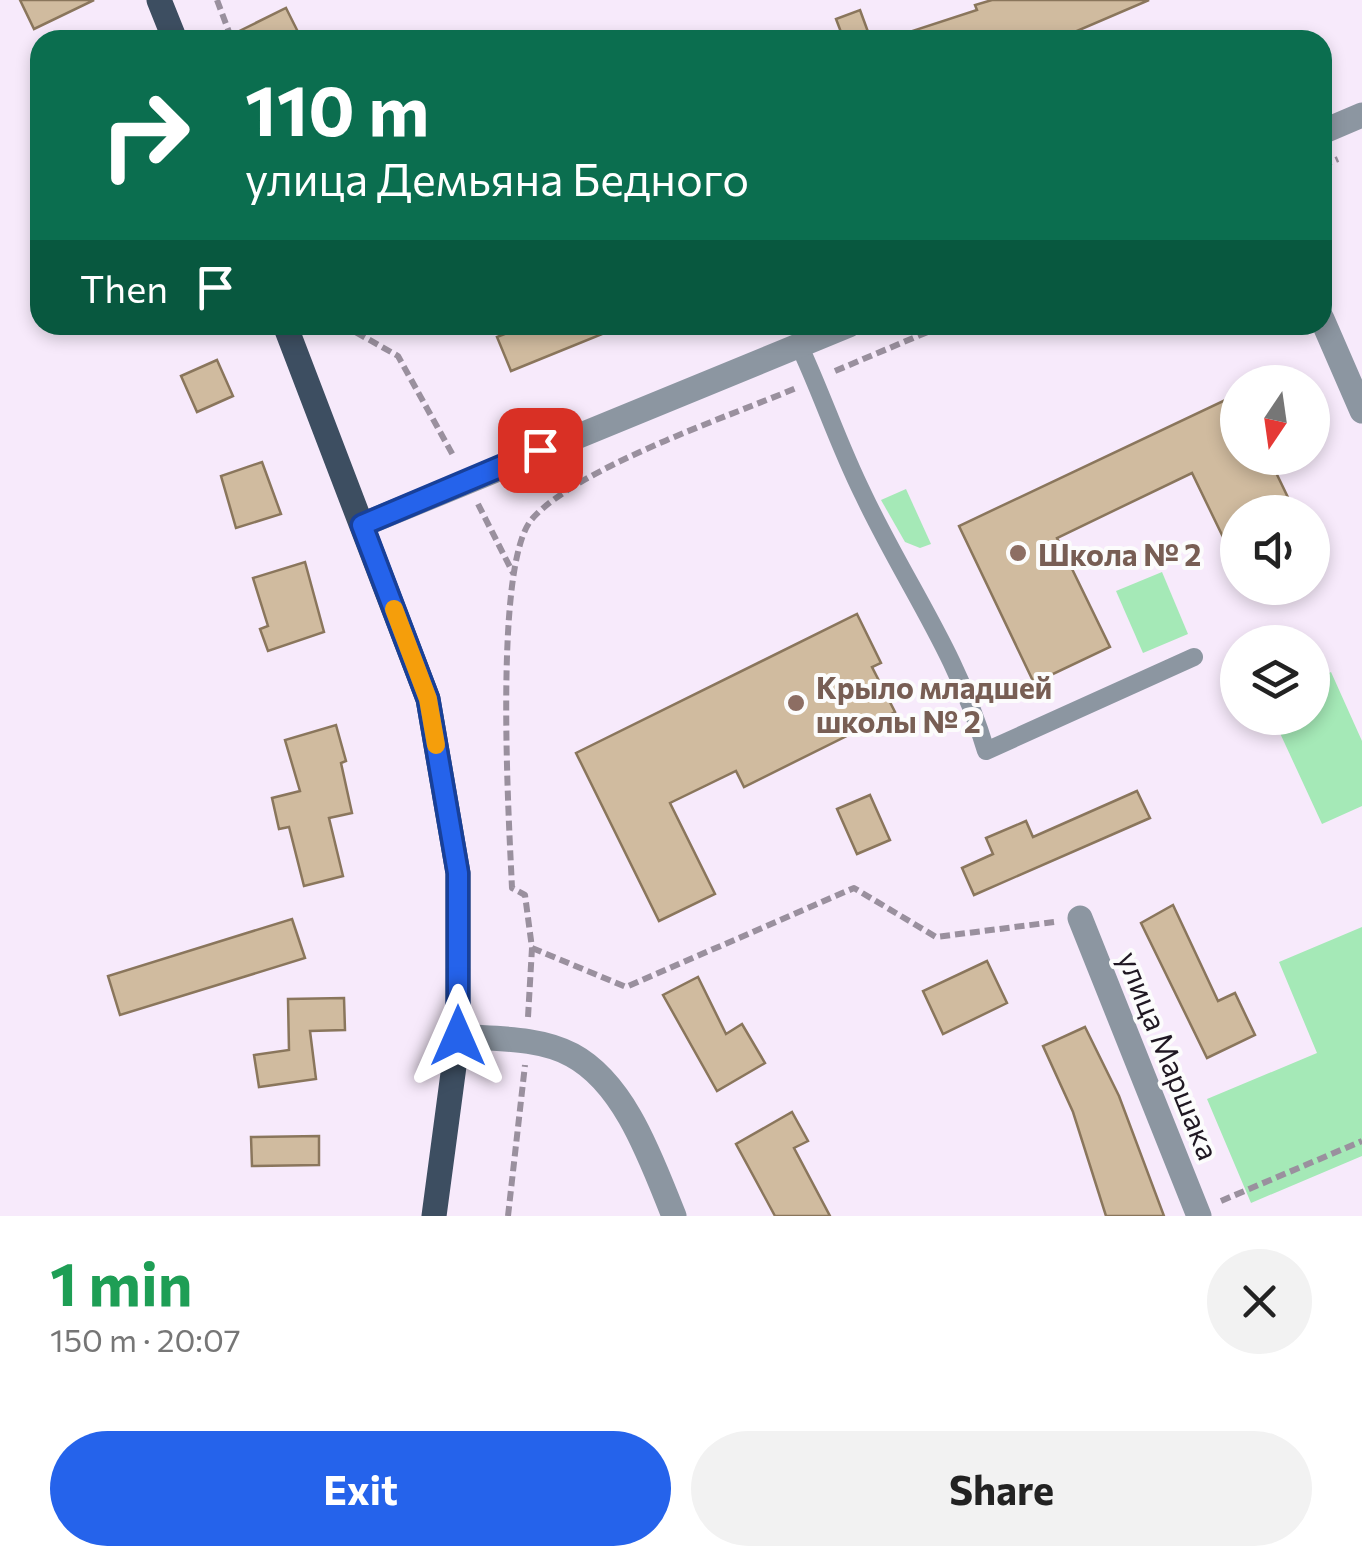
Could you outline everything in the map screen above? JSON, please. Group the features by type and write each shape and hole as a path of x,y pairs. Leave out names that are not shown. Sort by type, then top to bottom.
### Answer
{"main road":[{"path":"160,0 171,30"},
{"path":"288,335 428,699 458,873 458,1036 434,1216"}],"street":[{"path":"1332,128 1362,115"},
{"path":"362,525 824,335"},
{"path":"1329,335 1362,411"},
{"name":"улица Маршака","path":"1080,918 1198,1214"},
{"path":"458,1036 527,1042 572,1055 610,1087 649,1157 674,1216"}],"lane":[{"path":"799,345 863,495 969,693 986,751 1194,657"}],"path":[{"path":"217,0 228,30"},
{"path":"361,335 398,356 514,574"},
{"path":"508,1216 527,1042 532,948 525,895 512,888 504,726 514,574 529,522 570,486 921,335"},
{"path":"532,948 626,986 854,888 936,937 1080,918"},
{"path":"1198,1214 1362,1141"}],"green space":[{"path":"906,489 931,544 920,548 905,542 881,500"},
{"path":"1162,572 1188,634 1143,653 1116,591"},
{"path":"1330,672 1362,741 1362,806 1322,824 1281,735 1330,735"},
{"path":"1362,927 1362,1156 1251,1203 1207,1099 1317,1053 1279,962"}],"building":[{"path":"20,0 94,0 34,29"},
{"path":"992,0 1149,0 1079,30 915,30 977,10 975,5"},
{"path":"286,8 297,30 241,30"},
{"path":"860,10 867,30 840,30 836,19"},
{"path":"502,335 600,335 511,371 497,337"},
{"path":"217,360 233,396 197,412 181,376"},
{"name":"Школа № 2","path":"1220,403 1220,475 1277,475 1287,495 1220,495 1220,531 1192,473 1057,538 1110,647 1034,683 959,526"},
{"path":"262,462 281,514 236,528 221,476"},
{"path":"305,562 324,632 268,651 260,629 268,626 253,578"},
{"path":"857,614 881,663 872,667 895,712 744,787 736,771 670,803 715,894 659,921 576,753"},
{"path":"336,725 346,761 341,763 352,813 329,818 343,876 304,886 289,827 279,829 272,798 300,791 285,740"},
{"path":"1137,791 1150,818 974,895 962,868 993,854 986,838 1026,821 1033,837"},
{"path":"870,795 890,840 857,854 837,809"},
{"path":"1173,905 1218,1001 1235,993 1255,1035 1207,1058 1141,923"},
{"path":"292,919 305,958 120,1015 108,976"},
{"path":"987,961 1007,1003 943,1034 923,991"},
{"path":"698,977 726,1034 742,1024 765,1063 717,1091 663,995"},
{"path":"344,998 345,1030 310,1031 316,1079 259,1087 254,1055 289,1050 288,999"},
{"path":"1085,1027 1119,1096 1164,1216 1106,1216 1073,1112 1043,1046"},
{"path":"792,1112 808,1141 794,1148 830,1216 775,1216 736,1144"},
{"path":"319,1136 319,1165 252,1166 251,1137"}],"slow traffic":[{"path":"394,609 428,699 436,745"}],"place":[{"name":"Школа № 2","path":"1018,553"},
{"name":"Крыло младшей школы № 2","path":"796,703"}],"route":[{"path":"458,1036 458,873 428,699 362,525 540,450"}]}
